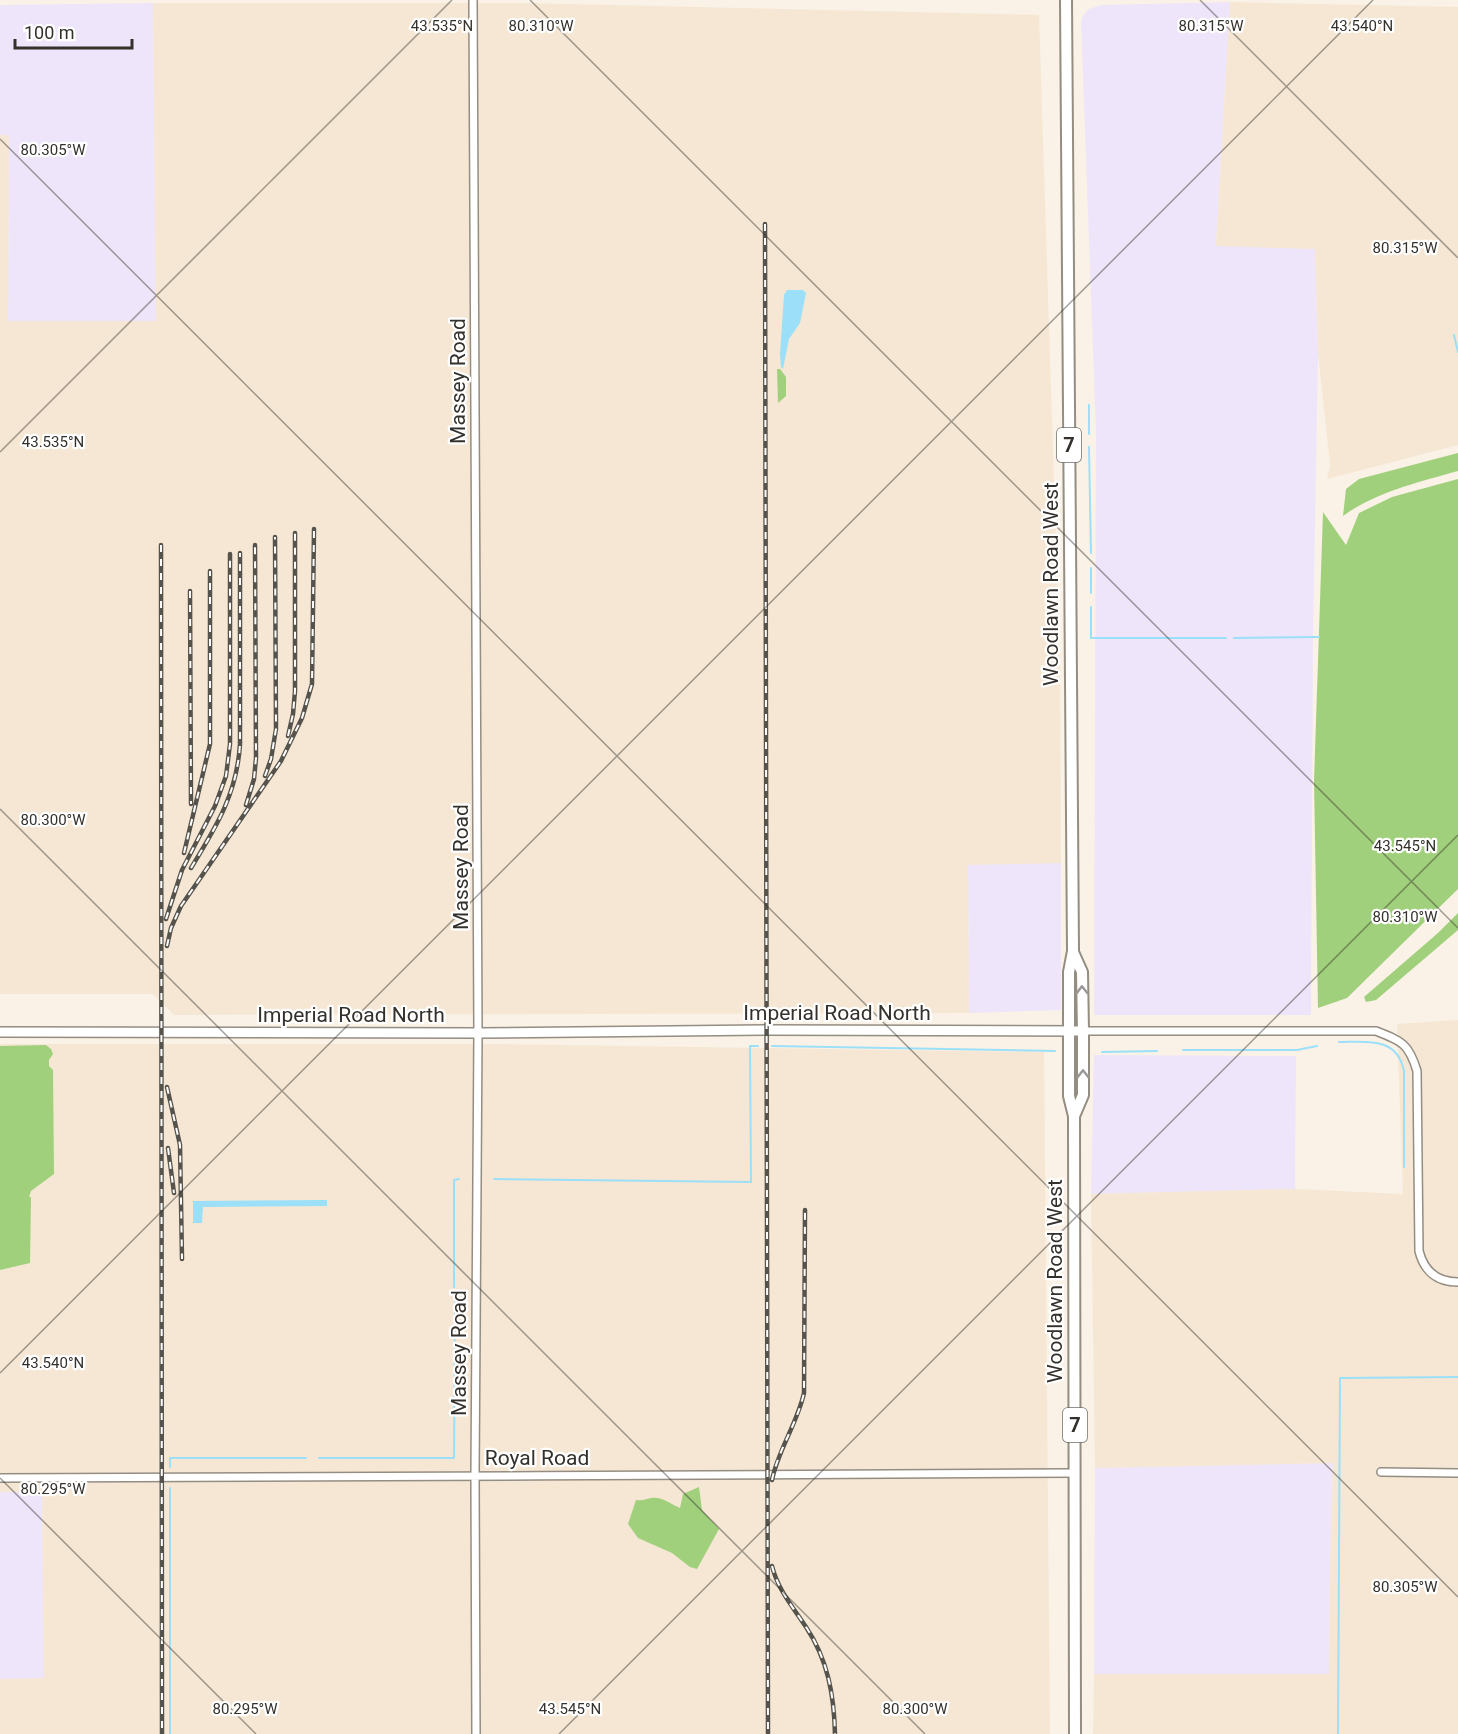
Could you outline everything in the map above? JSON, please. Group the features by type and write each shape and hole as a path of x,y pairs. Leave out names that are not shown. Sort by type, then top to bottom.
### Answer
{"main road":[{"name":"Woodlawn Road West","path":"1066,0 1073,951 1070,972 1069,1096 1074,1116 1075,1734"},
{"name":"Woodlawn Road West","path":"1073,951 1082,972 1083,1031 1083,1095 1074,1116"}],"street":[{"name":"Massey Road","path":"473,0 478,1033 476,1734"},
{"name":"Imperial Road North","path":"0,1032 1376,1031 1397,1039 1412,1052 1417,1071 1419,1251 1422,1263 1430,1273 1440,1279 1458,1282"},
{"path":"1381,1472 1458,1473"},
{"name":"Royal Road","path":"0,1478 1075,1473"}],"shaded area":[{"path":"1230,2 1216,245 1315,249 1318,353 1313,638 1311,1015 1094,1015 1096,433 1081,22 1083,15 1089,9 1101,5"},
{"path":"1230,2 1458,7 1458,445 1327,479 1330,465 1318,353 1315,249 1216,246"},
{"path":"153,3 156,321 8,321 9,135 0,135 0,5"},
{"path":"153,3 523,3 1039,15 1060,670 1061,863 968,865 969,1013 174,1015 153,994 0,994 0,135 9,135 8,321 156,321"},
{"path":"1061,863 1061,1010 969,1013 968,864"},
{"path":"1458,1020 1458,1734 1093,1734 1094,1674 1329,1674 1333,1463 1095,1468 1091,1194 1295,1189 1403,1194 1397,1024"},
{"path":"0,1044 486,1044 1044,1052 1050,1734 0,1734 0,1679 44,1678 42,1492 0,1492"},
{"path":"1094,1055 1296,1056 1295,1189 1091,1194"},
{"path":"1333,1463 1329,1674 1094,1674 1095,1468"},
{"path":"42,1491 44,1679 0,1679 0,1492"}],"green space":[{"path":"777,369 780,369 786,377 786,396 778,403"},
{"path":"1458,453 1458,471 1384,494 1369,500 1343,516 1346,489 1359,479"},
{"path":"1458,479 1458,889 1347,998 1318,1008 1314,781 1323,512 1346,545 1359,513 1392,497"},
{"path":"1458,913 1458,930 1376,1000 1366,1002 1364,997"},
{"path":"46,1045 53,1054 49,1060 49,1066 53,1070 54,1174 31,1191 29,1197 31,1197 30,1263 0,1270 0,1046"},
{"path":"699,1487 702,1510 719,1529 697,1569 690,1567 672,1553 638,1538 628,1524 636,1500 658,1498 680,1508 683,1494"}],"water":[{"path":"787,290 803,290 806,293 800,323 789,339 783,369 780,354 784,295"},
{"path":"327,1200 327,1206 203,1207 202,1223 193,1223 193,1201"}],"waterway":[{"path":"1454,335 1458,352"},
{"path":"1089,405 1089,434"},
{"path":"1089,447 1091,553"},
{"path":"1091,568 1091,593"},
{"path":"1091,607 1091,638 1226,638"},
{"path":"1234,638 1319,637"},
{"path":"1339,1042 1379,1043 1395,1052 1400,1060 1404,1071 1404,1167"},
{"path":"494,1179 751,1182 750,1046 758,1046"},
{"path":"772,1046 1055,1051"},
{"path":"1183,1050 1297,1050 1317,1046"},
{"path":"1102,1052 1157,1051"},
{"path":"454,1287 454,1180 459,1179"},
{"path":"319,1458 454,1458 455,1300"},
{"path":"1338,1734 1340,1378 1458,1377"},
{"path":"170,1467 170,1458 306,1458"},
{"path":"170,1488 170,1734"}],"railway":[{"path":"765,224 768,1734"},
{"path":"167,946 171,928 181,906 281,761 302,718 312,684 314,529"},
{"path":"288,736 295,691 295,533"},
{"path":"265,776 271,759 276,729 275,537"},
{"path":"161,545 162,1734"},
{"path":"246,805 254,779 256,758 255,545"},
{"path":"191,868 224,809 235,779 238,762 240,744 240,553"},
{"path":"166,919 182,870 215,806 226,776 230,744 230,554"},
{"path":"184,853 210,744 210,571"},
{"path":"190,591 191,804"},
{"path":"167,1087 180,1145 182,1259"},
{"path":"168,1148 174,1193"},
{"path":"772,1480 804,1393 805,1210"},
{"path":"772,1566 782,1591 814,1639 825,1665 833,1705 835,1734"}]}
